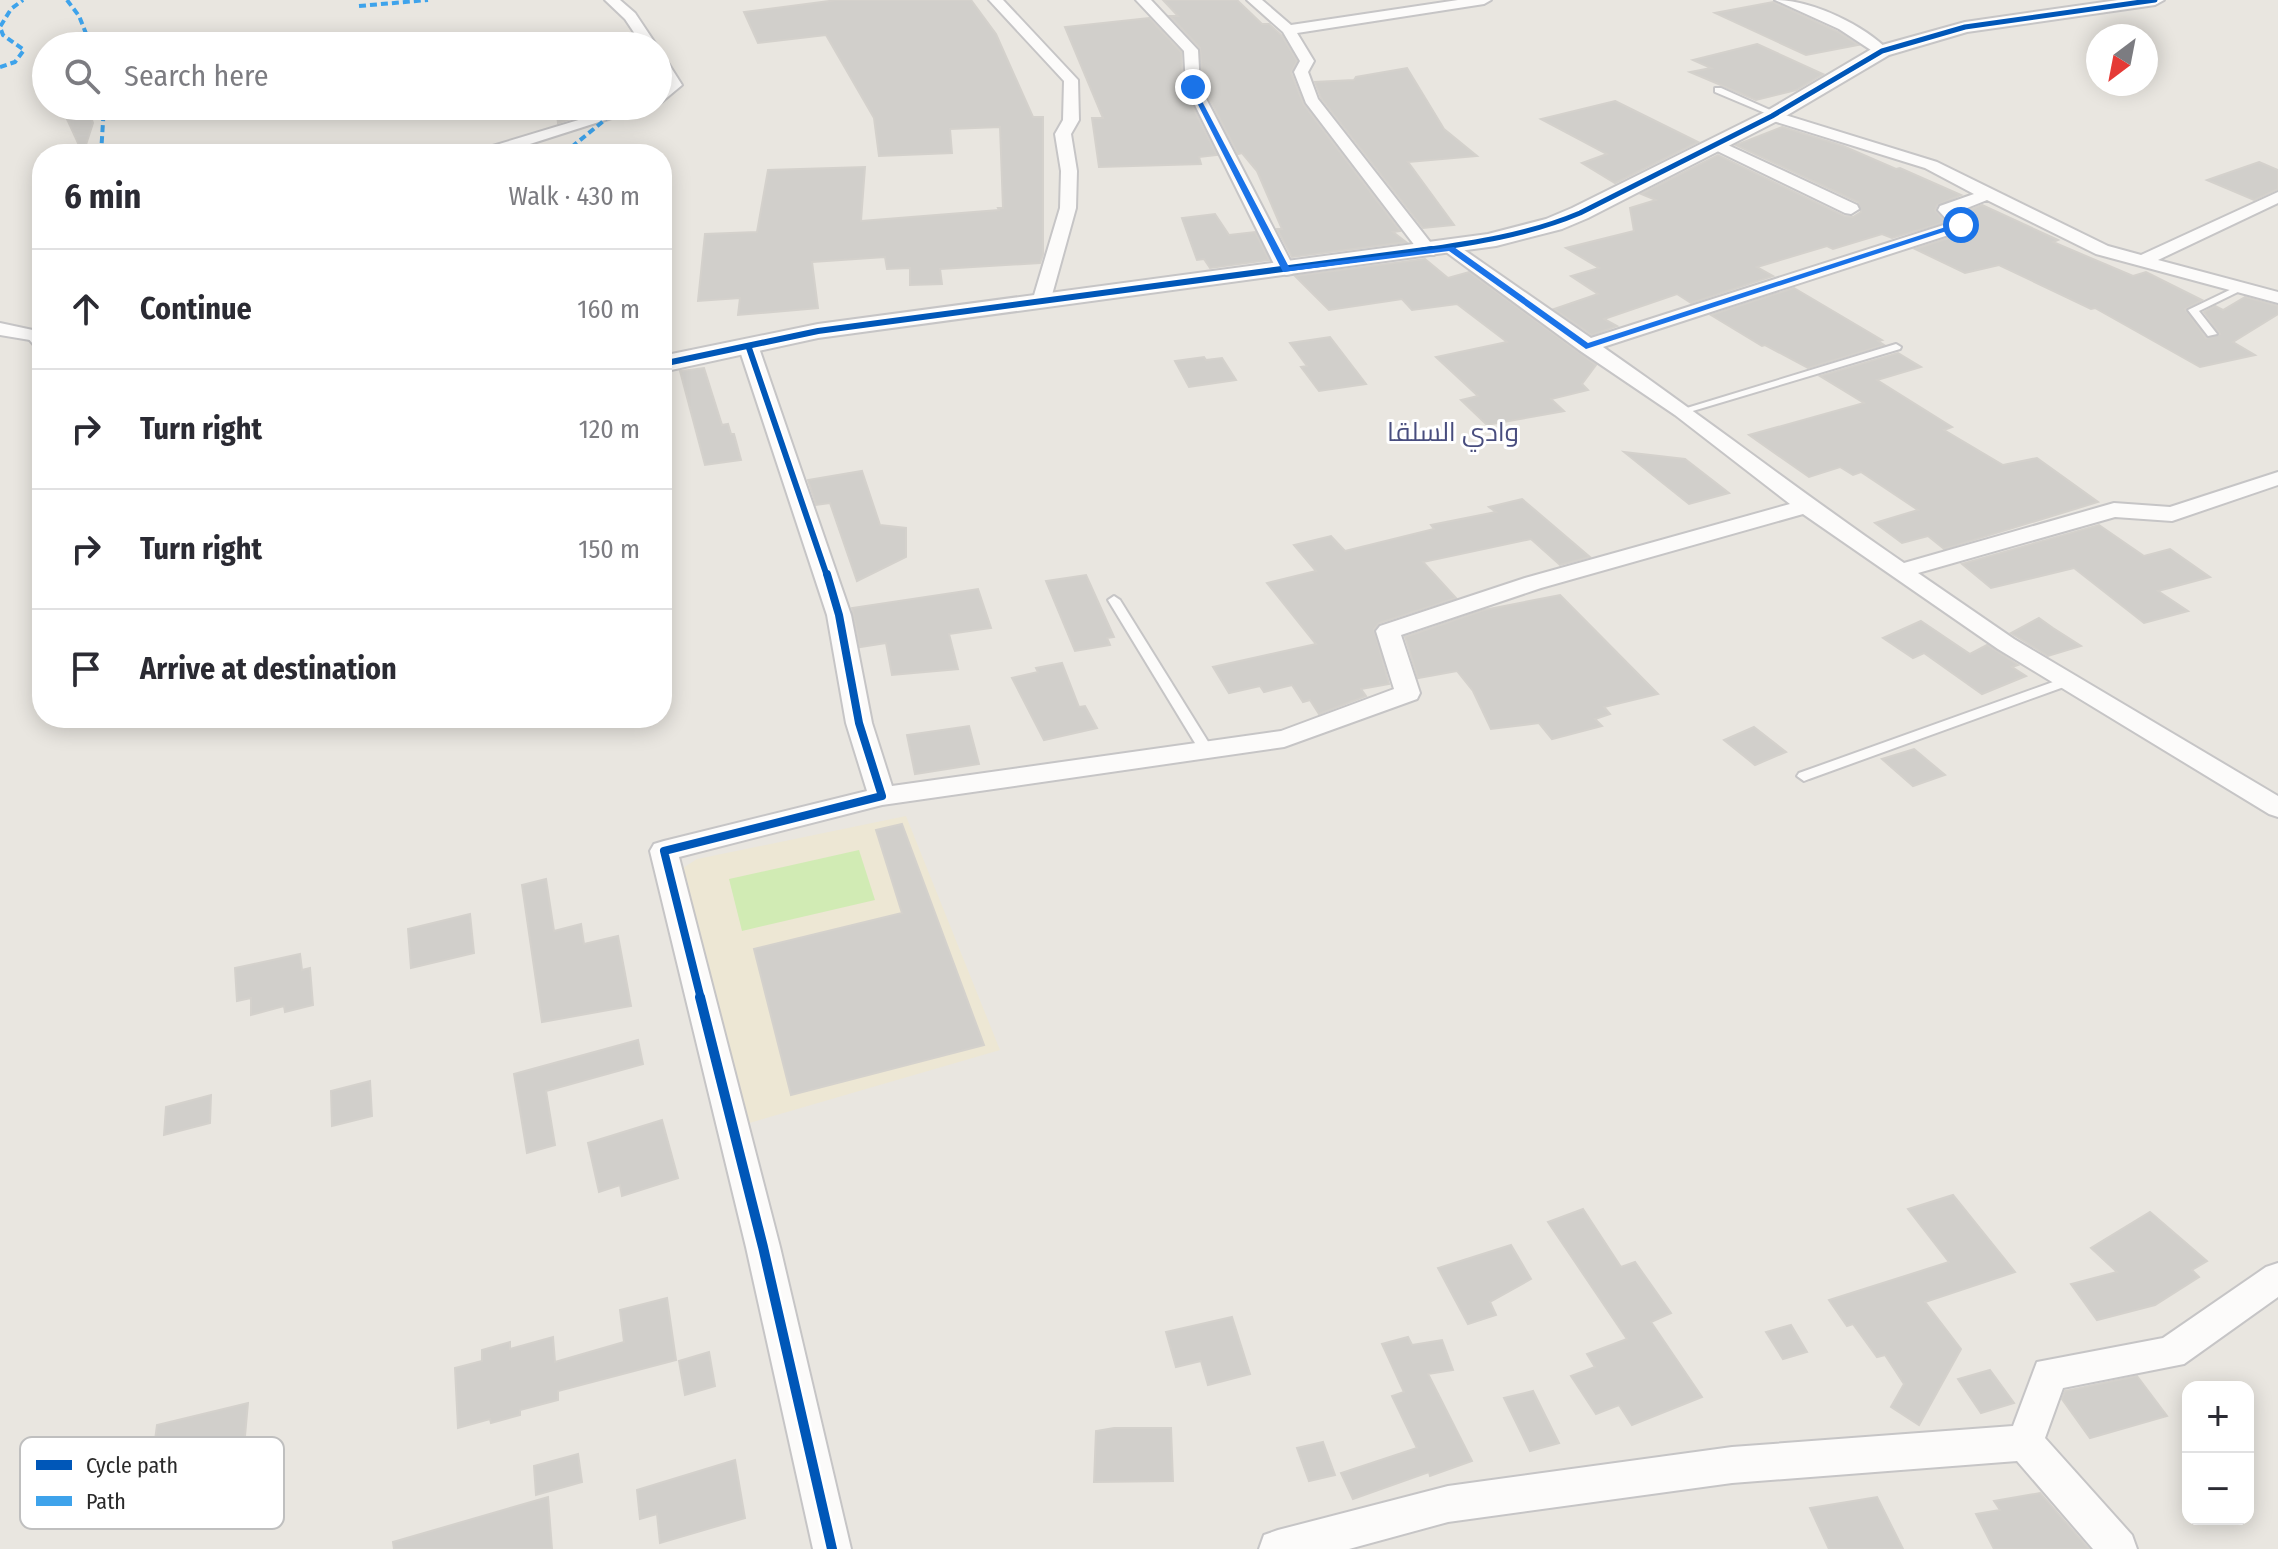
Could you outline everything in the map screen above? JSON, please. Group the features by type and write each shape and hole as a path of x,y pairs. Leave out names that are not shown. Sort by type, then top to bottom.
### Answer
{"street":[{"path":"612,0 630,16 641,32"},
{"path":"996,0 1071,80 1071,120 1063,134 1069,171 1068,208 1041,302"},
{"path":"1143,0 1191,50 1193,87 1286,270"},
{"path":"1254,0 1288,30 1307,61 1301,72 1311,100 1440,250 1682,411 1806,506 1900,571 2067,681 2278,808"},
{"path":"1288,30 1484,0"},
{"path":"1782,0 1844,26 1882,51"},
{"path":"882,796 859,723 839,615 824,565 746,346 818,331 1440,250 1554,224 1717,145 1882,51 1965,27 2155,0"},
{"path":"1773,115 1931,165 2079,240 2140,262 2278,298"},
{"path":"515,144 595,120"},
{"path":"1717,145 1851,209"},
{"path":"1586,346 1961,225 1946,210 1986,195"},
{"path":"2140,262 2278,197"},
{"path":"0,329 32,336"},
{"path":"672,362 749,348"},
{"path":"1900,571 2114,510 2172,514 2278,478"},
{"path":"832,1549 763,1247 664,851 882,796 1284,739 1408,693 1388,631 1533,583 1806,506"},
{"path":"2025,1443 2050,1374 2171,1353 2278,1278"},
{"path":"1278,1549 1448,1504 1732,1465 2025,1443"},
{"path":"2025,1443 2118,1549"}],"lane":[{"path":"1718,90 1773,115"},
{"path":"2212,334 2193,310 2241,288"},
{"path":"1682,411 1896,347"},
{"path":"1114,600 1205,748"},
{"path":"1804,776 2067,681"}],"shaded area":[{"path":"906,816 1000,1050 722,1131 680,870 697,859"}],"green space":[{"path":"859,850 875,900 742,931 729,879"}],"building":[{"path":"837,0 971,0 996,34 1033,117 1043,117 1043,254 1040,263 940,269 942,284 910,285 910,268 887,269 885,257 812,262 818,308 738,315 740,298 698,301 705,234 757,232 768,170 865,167 861,221 1003,208 1000,127 950,129 952,153 879,156 874,118 826,35 758,43 744,12"},
{"path":"1163,0 1237,0 1262,24 1269,24 1282,36 1297,61 1291,73 1304,105 1400,231 1393,232 1406,242 1292,257 1277,229 1282,229 1257,171 1242,153 1238,154 1203,86 1200,48 1170,16 1178,16"},
{"path":"1773,2 1838,32 1858,45 1806,55 1715,13"},
{"path":"1149,18 1181,52 1183,88 1217,155 1199,157 1201,164 1099,167 1092,118 1103,118 1065,27"},
{"path":"1757,44 1823,74 1796,90 1756,100 1690,72 1711,68 1693,60"},
{"path":"1407,68 1444,129 1477,156 1408,162 1454,225 1423,228 1321,98 1315,82 1354,80 1356,77"},
{"path":"1615,101 1698,142 1615,183 1582,163 1607,154 1541,119"},
{"path":"67,120 92,120 86,144 78,144"},
{"path":"1782,127 1843,146 1961,195 1937,205 1935,210 1945,222 1892,238 1882,234 1833,249 1827,246 1757,267 1773,276 1691,303 1677,294 1604,319 1617,326 1592,335 1554,309 1598,294 1571,276 1599,268 1566,248 1634,231 1630,208 1656,200 1641,194 1718,155 1844,216 1853,217 1861,212 1858,202 1736,145"},
{"path":"2259,162 2278,170 2278,189 2254,200 2207,180"},
{"path":"1982,205 2058,240 2053,242 2133,276 2146,272 2202,300 2185,309 2206,338 2220,334 2204,312 2215,306 2223,310 2245,297 2278,306 2278,314 2233,342 2255,355 2200,367 2095,308 2091,309 1999,265 1965,273 1915,249 1968,232 1973,225 1962,213"},
{"path":"1215,214 1229,235 1255,232 1269,260 1210,268 1204,259 1197,260 1182,218"},
{"path":"1425,259 1448,278 1469,272 1596,365 1582,384 1588,390 1551,399 1564,411 1487,425 1461,400 1478,396 1436,357 1507,342 1457,304 1412,310 1402,299 1329,310 1295,276"},
{"path":"1794,288 1882,340 1878,341 1884,345 1808,368 1762,346 1711,315"},
{"path":"1330,337 1366,384 1319,391 1301,367 1307,366 1290,343"},
{"path":"1898,353 1921,367 1877,380 1952,427 1944,430 2003,465 2037,458 2098,502 1944,549 1928,536 1902,543 1875,523 1918,510 1861,472 1853,475 1840,467 1809,477 1749,435 1864,403 1820,376"},
{"path":"1204,357 1206,360 1222,358 1236,380 1189,387 1175,361"},
{"path":"704,368 722,425 728,424 731,434 734,434 741,460 705,465 680,371"},
{"path":"1624,452 1685,459 1729,493 1689,504"},
{"path":"862,471 880,525 906,528 906,557 857,581 830,503 816,505 808,480"},
{"path":"1522,499 1590,557 1560,565 1531,539 1423,562 1456,598 1379,623 1374,629 1389,684 1361,689 1366,696 1319,714 1310,700 1303,702 1292,685 1264,692 1260,686 1229,693 1213,667 1316,644 1267,583 1316,571 1294,545 1331,536 1345,551 1434,529 1431,525 1496,512 1489,507"},
{"path":"2099,525 2144,556 2170,549 2210,577 2158,591 2188,611 2144,623 2074,568 1991,588 1962,564"},
{"path":"1086,575 1114,637 1107,638 1110,645 1075,651 1046,581"},
{"path":"978,589 991,628 949,634 958,669 892,675 886,643 860,647 852,608"},
{"path":"1560,595 1658,694 1604,707 1610,714 1595,719 1602,726 1552,739 1539,723 1491,729 1473,691 1457,671 1418,678 1405,637 1484,610"},
{"path":"2039,618 2081,646 2048,656 2011,633"},
{"path":"1921,621 1970,654 1987,645 2018,665 2012,667 2026,676 1982,694 1924,653 1913,658 1883,638"},
{"path":"1062,663 1079,707 1085,706 1097,728 1044,740 1012,678 1038,672 1036,668"},
{"path":"969,726 979,764 915,774 907,735"},
{"path":"1754,727 1786,752 1755,765 1724,740"},
{"path":"1914,749 1945,775 1913,786 1882,759"},
{"path":"902,824 984,1045 791,1095 754,949 902,913 876,830"},
{"path":"546,879 554,931 581,924 584,944 618,936 631,1006 542,1022 522,885"},
{"path":"470,914 474,953 411,968 408,929"},
{"path":"300,954 302,970 310,968 313,1005 285,1012 284,1006 251,1015 251,998 237,1001 235,968"},
{"path":"638,1040 643,1064 546,1091 555,1145 527,1153 514,1074"},
{"path":"370,1081 372,1116 332,1126 331,1091"},
{"path":"211,1095 210,1123 164,1135 166,1107"},
{"path":"662,1120 678,1178 622,1196 620,1185 599,1192 588,1143"},
{"path":"1953,1195 2015,1272 1925,1302 1961,1349 1919,1425 1891,1407 1904,1384 1885,1355 1877,1357 1853,1324 1847,1326 1829,1300 1949,1262 1908,1209"},
{"path":"1583,1209 1621,1267 1635,1262 1671,1313 1651,1322 1702,1397 1632,1425 1619,1405 1596,1414 1571,1376 1595,1367 1587,1354 1627,1339 1548,1222"},
{"path":"2150,1212 2207,1261 2192,1270 2199,1277 2155,1305 2097,1320 2071,1284 2117,1272 2091,1248"},
{"path":"1511,1245 1531,1279 1490,1302 1496,1315 1468,1324 1438,1268"},
{"path":"667,1298 676,1360 558,1391 558,1400 520,1410 520,1415 458,1428 455,1368 482,1361 482,1350 510,1342 510,1349 553,1337 555,1362 624,1342 620,1310"},
{"path":"1232,1317 1250,1374 1208,1385 1201,1361 1176,1367 1166,1332"},
{"path":"1791,1325 1807,1352 1783,1359 1766,1332"},
{"path":"1408,1337 1412,1345 1442,1340 1453,1370 1428,1374 1472,1461 1430,1476 1429,1472 1353,1499 1341,1473 1417,1448 1392,1396 1404,1392 1382,1344"},
{"path":"709,1352 715,1386 685,1395 679,1361"},
{"path":"1990,1370 2014,1403 1981,1413 1958,1379"},
{"path":"2137,1376 2167,1416 2090,1438 2062,1399 2065,1391"},
{"path":"1533,1391 1559,1443 1530,1451 1504,1398"},
{"path":"248,1403 245,1437 155,1437 157,1425"},
{"path":"1171,1428 1173,1481 1094,1482 1096,1431"},
{"path":"1323,1442 1335,1475 1309,1481 1297,1448"},
{"path":"578,1454 582,1482 536,1495 534,1466"},
{"path":"735,1460 745,1518 660,1543 657,1514 640,1519 637,1490"},
{"path":"2040,1493 2089,1549 1994,1549 1976,1514 2000,1510 1994,1501"},
{"path":"548,1497 552,1549 394,1549 393,1542"},
{"path":"1877,1497 1903,1549 1829,1549 1810,1508"}],"marked path":[{"path":"0,67 15,62 24,50 3,35 0,27 11,9 23,0"},
{"path":"67,0 79,16 85,32"},
{"path":"359,6 428,0"},
{"path":"102,144 103,120"},
{"path":"575,144 605,120"}],"cycle path":[{"path":"672,362 818,331 1488,241 1554,224 1580,213 1772,116 1882,51 1965,27 2155,0"},
{"path":"749,348 839,615 859,723 882,796 664,851 763,1247 832,1549"}],"district":[{"name":"وادي السلقا","path":"1453,432"}],"route":[{"path":"1193,87 1286,270 1451,249 1586,346 1961,225"}]}
